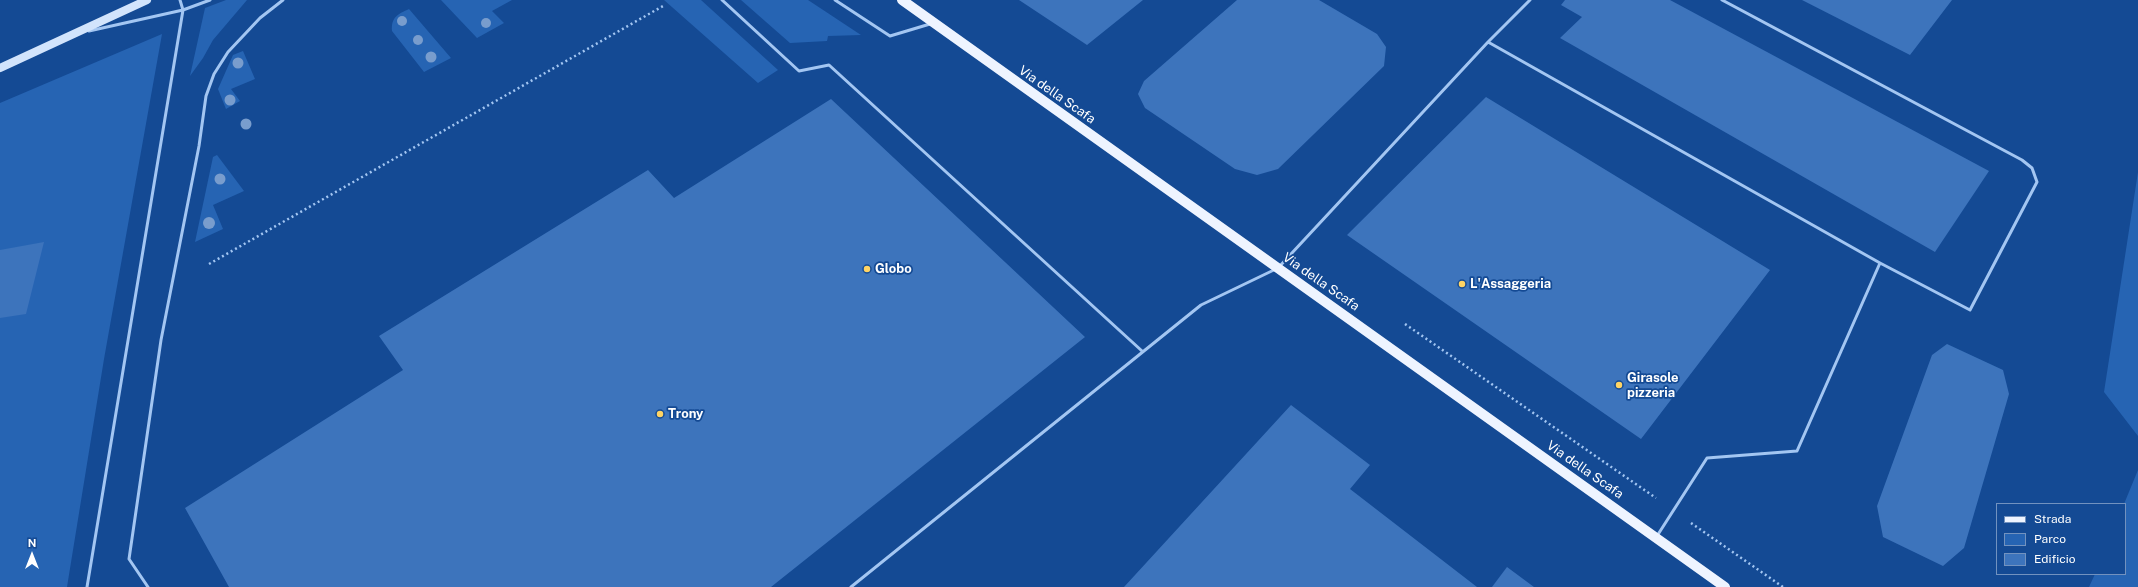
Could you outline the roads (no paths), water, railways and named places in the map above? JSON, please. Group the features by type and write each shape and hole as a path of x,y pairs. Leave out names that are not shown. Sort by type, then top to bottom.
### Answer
{"main road":[{"path":"0,68 81,32 147,0"},
{"name":"Via della Scafa","path":"902,0 1725,587"}],"lane":[{"path":"87,587 183,10 180,0"},
{"path":"81,32 183,10 210,0"},
{"path":"148,587 130,559 161,340 199,146 206,96 214,74 242,36 264,14 283,0"},
{"path":"722,0 799,70 829,65 1142,351"},
{"path":"835,0 890,36 933,23"},
{"path":"851,587 1201,305 1278,268 1488,42 1530,0"},
{"path":"1488,42 1880,263 1970,310 2037,182 2032,168 2015,156 1722,0"},
{"path":"1656,537 1707,458 1797,452 1880,263"}],"place":[{"name":"Globo","path":"867,269"},
{"name":"L'Assaggeria","path":"1462,284"},
{"name":"Girasole pizzeria","path":"1619,385"},
{"name":"Trony","path":"660,414"}]}
